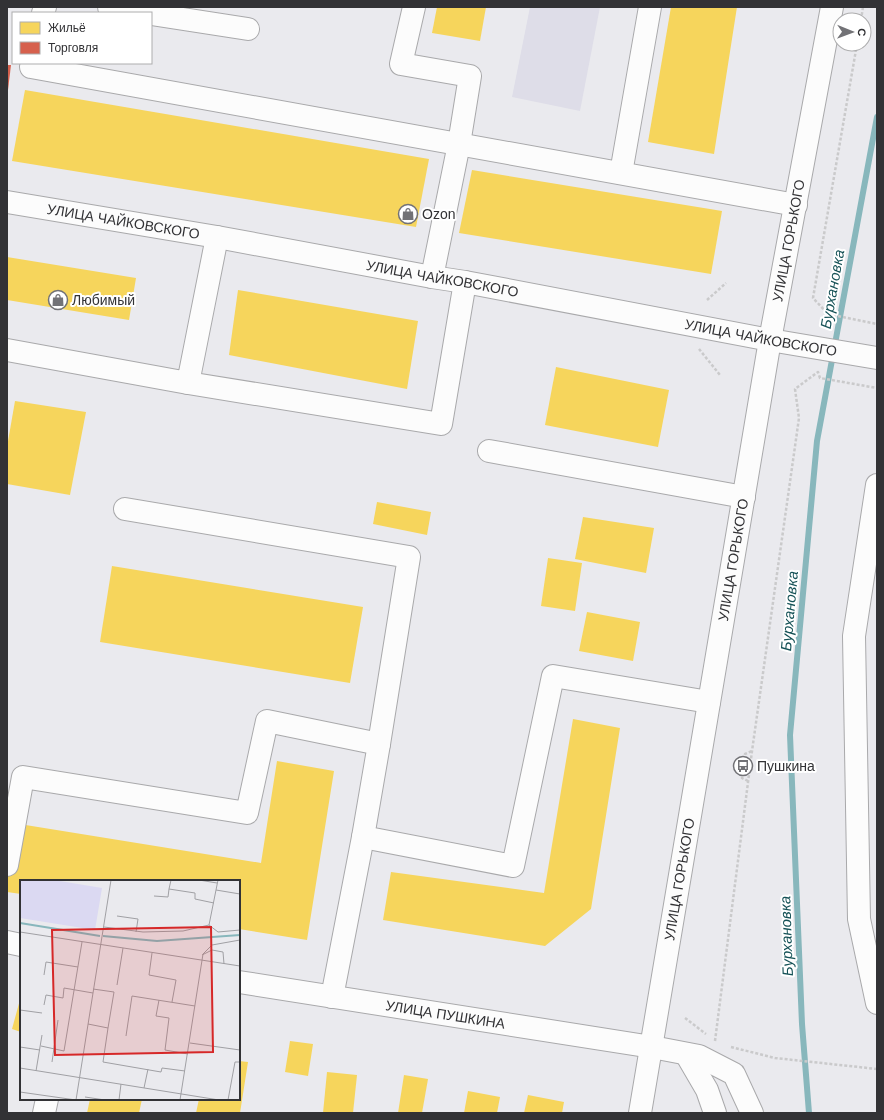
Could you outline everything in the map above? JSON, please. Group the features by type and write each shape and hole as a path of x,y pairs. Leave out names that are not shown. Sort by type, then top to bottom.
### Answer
{"main road":[{"path":"109,7 141,12"},
{"path":"414,7 401,64 470,76 459,144 432,276"},
{"path":"621,173 650,7"},
{"name":"УЛИЦА ГОРЬКОГО","path":"640,1113 770,340 832,7"},
{"path":"152,14 248,29"},
{"path":"32,64 31,67 796,206"},
{"name":"УЛИЦА ЧАЙКОВСКОГО","path":"7,202 217,237 868,357"},
{"path":"188,383 217,237"},
{"path":"7,350 188,383 441,424 466,282"},
{"path":"489,451 744,497"},
{"path":"877,485 869,593 854,636 859,919 877,1002"},
{"path":"125,509 409,556 380,744 332,997"},
{"path":"363,837 513,866 553,676 709,702"},
{"path":"7,865 22,777 247,813 267,722 380,744"},
{"path":"7,942 20,944"},
{"name":"УЛИЦА ПУШКИНА","path":"240,982 652,1047 699,1056 734,1074 752,1113"},
{"path":"686,1054 707,1090 716,1113"},
{"path":"44,1113 47,1100"}],"path":[{"path":"856,52 813,298 830,315 877,324"},
{"path":"707,300 726,283"},
{"path":"699,349 720,375"},
{"path":"685,1018 716,1042 748,780 799,418 796,390 818,372 820,378 877,388"},
{"path":"748,780 742,778 743,766 745,754 752,751"},
{"path":"724,1045 775,1058 877,1069"}],"shaded area":[{"path":"530,7 600,7 580,111 512,97"}],"building: Жильё":[{"path":"437,7 486,7 480,41 432,33"},
{"path":"671,7 737,7 714,154 648,142"},
{"path":"25,90 429,159 416,227 12,161"},
{"path":"472,170 722,211 711,274 459,233"},
{"path":"7,257 136,278 129,320 7,300"},
{"path":"238,290 418,321 407,389 229,355"},
{"path":"556,367 669,390 658,447 545,425"},
{"path":"15,401 86,412 70,495 7,484 7,447"},
{"path":"377,502 431,512 427,535 373,524"},
{"path":"583,517 654,528 646,573 575,559"},
{"path":"548,558 582,563 575,611 541,606"},
{"path":"112,566 363,607 350,683 100,642"},
{"path":"587,612 640,622 633,661 579,651"},
{"path":"573,719 620,728 591,909 545,946 383,920 391,872 544,893"},
{"path":"277,761 334,771 307,940 240,929 240,880 20,880 20,894 7,892 7,822 261,863"},
{"path":"20,1000 20,1032 12,1029"},
{"path":"290,1041 313,1044 308,1076 285,1072"},
{"path":"240,1061 248,1062 240,1113 196,1113 199,1100 240,1100"},
{"path":"327,1072 357,1075 353,1113 323,1113"},
{"path":"404,1075 428,1079 422,1113 398,1113"},
{"path":"468,1091 500,1097 497,1113 464,1113"},
{"path":"528,1095 564,1102 562,1113 524,1113"},
{"path":"90,1100 142,1100 139,1113 87,1113"}],"building: Торговля":[{"path":"7,65 11,65 8,90 7,90"}],"waterway":[{"name":"Бурхановка","path":"809,1113 802,1024 790,735 817,441 877,117"}],"place":[{"name":"Ozon","path":"408,214"},
{"name":"Любимый","path":"58,300"},
{"name":"Пушкина","path":"743,766"}]}
